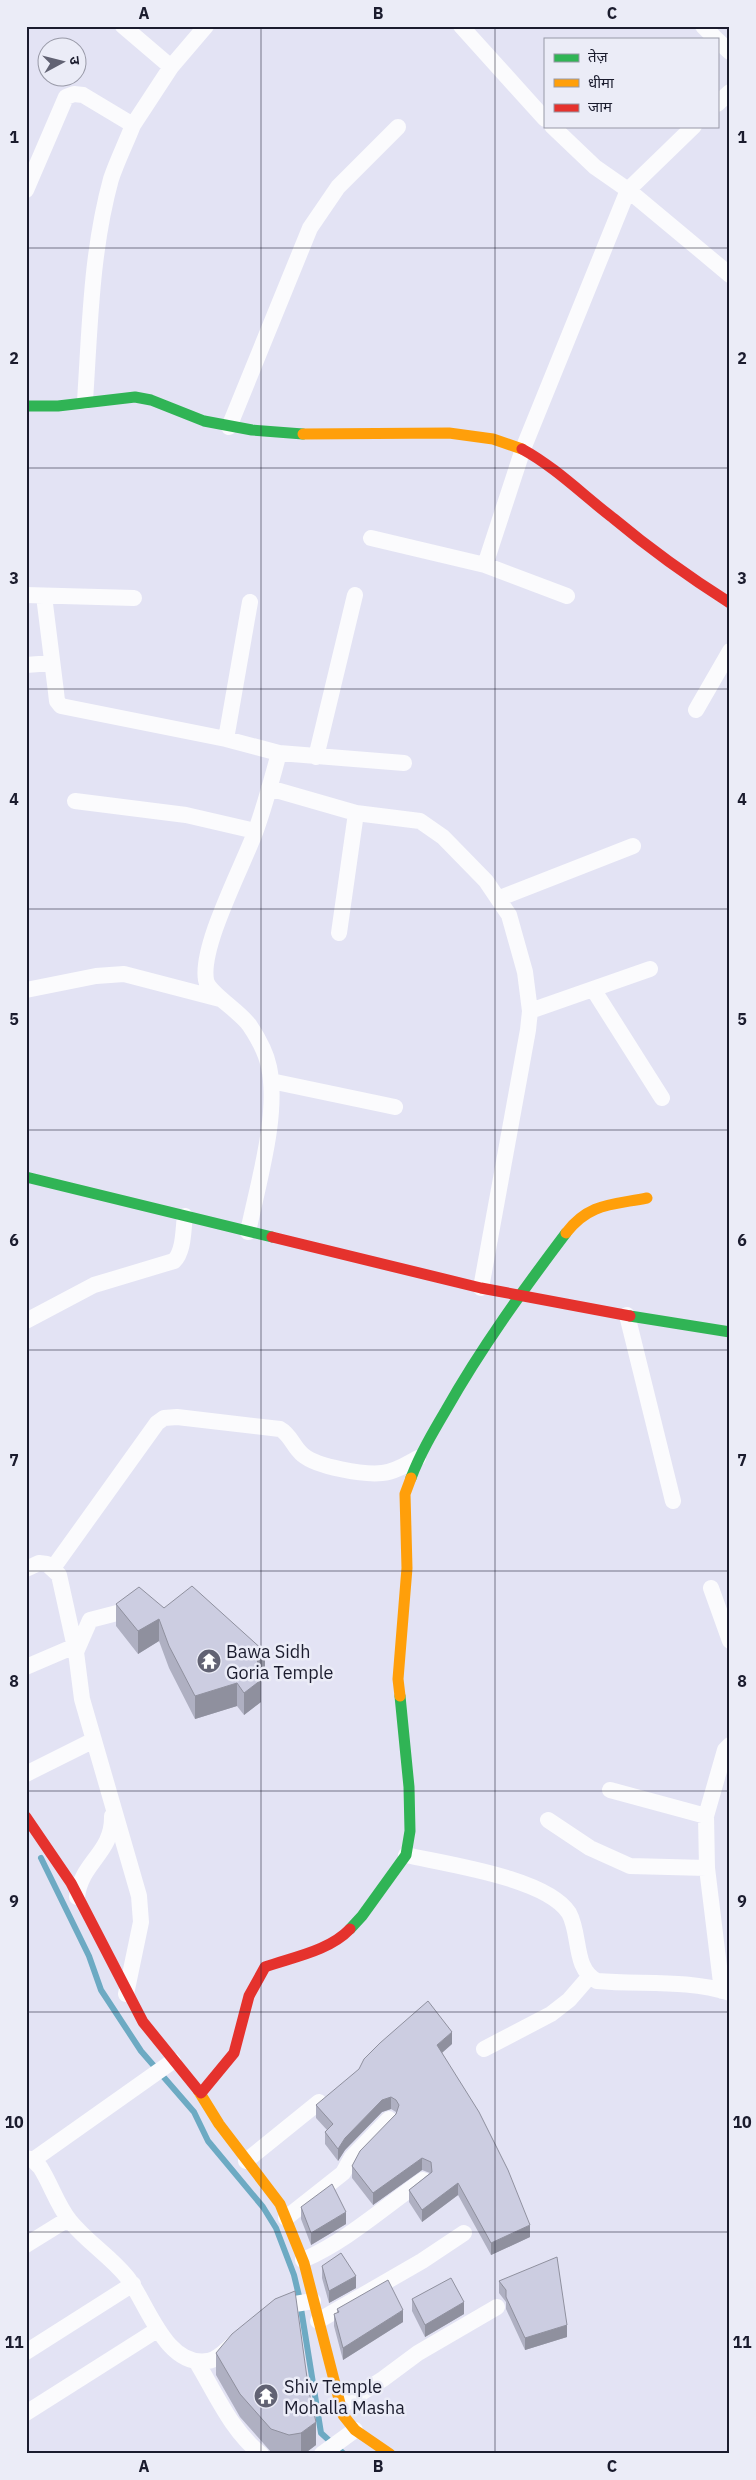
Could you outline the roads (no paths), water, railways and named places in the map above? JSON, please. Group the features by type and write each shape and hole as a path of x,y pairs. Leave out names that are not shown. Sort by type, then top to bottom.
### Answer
{"street":[{"path":"123,26 172,67"},
{"path":"85,401 93,268 98,233 112,177 133,125 172,67 206,26"},
{"path":"461,26 544,118"},
{"path":"703,26 716,38"},
{"path":"718,40 730,52"},
{"path":"718,103 730,92"},
{"path":"26,190 66,97 74,94 83,95 133,125"},
{"path":"229,427 310,228 338,187 398,127"},
{"path":"554,128 595,167 628,190 730,275"},
{"path":"485,565 523,449 628,190 692,128"},
{"path":"26,406 58,406 85,401 134,397 151,400 204,421 229,427 313,434 449,433 493,439 523,449 559,473 610,518 663,558 730,603"},
{"path":"371,538 485,565 567,596"},
{"path":"26,595 134,598"},
{"path":"316,757 355,595"},
{"path":"44,596 57,701 61,706 226,739 279,754 404,763"},
{"path":"226,739 250,602"},
{"path":"696,710 730,651"},
{"path":"26,665 52,663"},
{"path":"248,1232 270,1118 271,1081 269,1066 262,1045 249,1024 237,1010 209,989 206,980 210,947 221,914 255,831 279,754"},
{"path":"269,788 356,812 420,820 443,837 500,898 516,932 525,972 530,1011 527,1037 480,1288"},
{"path":"76,802 186,815 255,831"},
{"path":"339,933 356,812"},
{"path":"500,898 633,846"},
{"path":"530,1011 650,970"},
{"path":"26,990 96,976 124,974 225,1001"},
{"path":"593,989 662,1098"},
{"path":"271,1081 395,1107"},
{"path":"26,1178 480,1288 520,1294 627,1316 730,1332"},
{"path":"201,2093 229,2061 236,2049 248,1998 265,1967 326,1946 341,1938 362,1916 406,1854 410,1831 409,1803 398,1679 407,1576 405,1494 418,1458 461,1383 520,1294 574,1223 585,1213 606,1205 647,1198"},
{"path":"26,1321 94,1286 174,1261 180,1249 185,1216"},
{"path":"627,1316 673,1501"},
{"path":"53,1568 157,1423 164,1418 177,1417 280,1429 286,1432 303,1456 343,1469 383,1473 395,1470 418,1458"},
{"path":"26,1569 39,1563 47,1564 58,1574 75,1649 82,1699 139,1896 141,1922 126,1994"},
{"path":"712,1588 730,1641"},
{"path":"26,1667 75,1649 90,1620 121,1612"},
{"path":"26,1774 94,1740"},
{"path":"406,1854 518,1881 557,1901 568,1912 576,1930 583,1969 589,1977 597,1981 673,1983 726,1992 707,1868 706,1816 724,1750 730,1745"},
{"path":"610,1790 706,1816"},
{"path":"77,1897 83,1875 109,1841 112,1828 112,1804"},
{"path":"26,1817 77,1897 164,2068 201,2093 219,2124 273,2194 286,2218 303,2260 302,2303 318,2320 343,2415 351,2432 390,2454"},
{"path":"548,1820 590,1848 630,1866 707,1868"},
{"path":"484,2049 551,2014 569,2000 589,1977"},
{"path":"164,2068 30,2159 46,2177 68,2219 116,2264 133,2284 158,2330 176,2350 196,2361 235,2426 250,2445 261,2454"},
{"path":"246,2161 319,2102"},
{"path":"286,2218 343,2173 352,2157 389,2119"},
{"path":"303,2260 320,2253 423,2180"},
{"path":"26,2245 68,2219"},
{"path":"318,2320 422,2261 464,2234"},
{"path":"26,2352 133,2284"},
{"path":"264,2317 302,2303"},
{"path":"341,2406 383,2379 418,2353 497,2307"},
{"path":"26,2413 158,2330"},
{"path":"196,2361 214,2359 242,2336"},
{"path":"322,2454 351,2432"}],"waterway":[{"path":"41,1858 89,1956 101,1990 141,2051 194,2112 208,2141 263,2207 276,2228 294,2275 299,2296 321,2433 344,2454"}],"place":[{"name":"Bawa Sidh Goria Temple","path":"209,1661"},
{"name":"Shiv Temple Mohalla Masha","path":"266,2396"}]}
